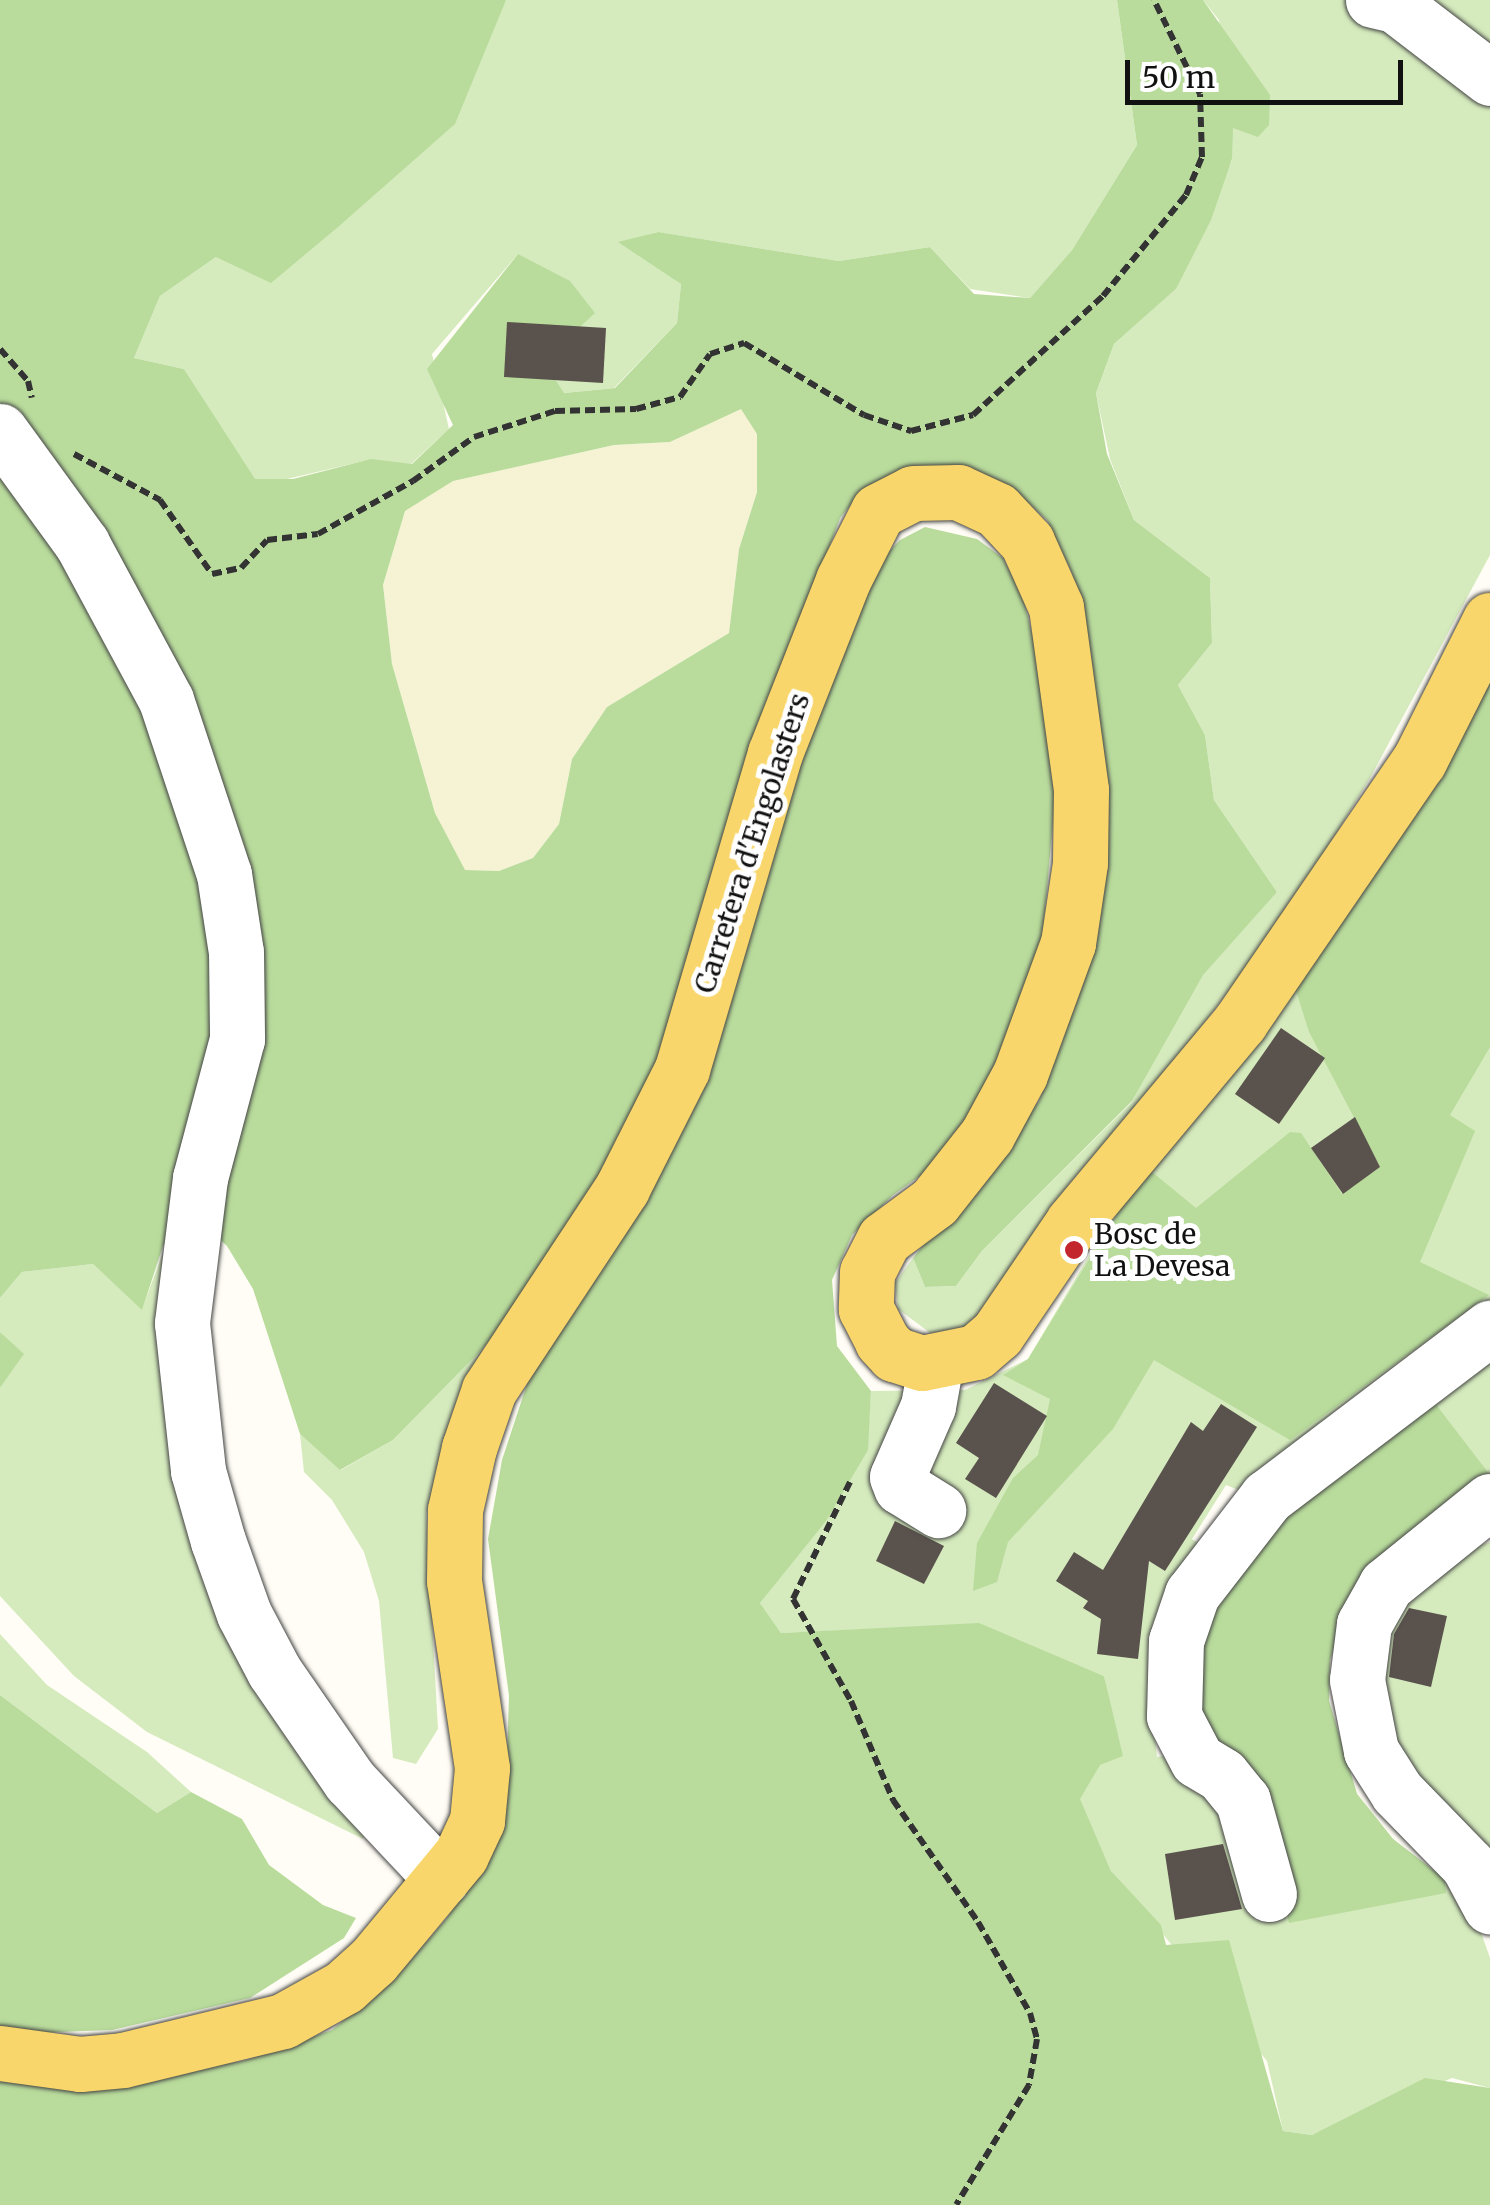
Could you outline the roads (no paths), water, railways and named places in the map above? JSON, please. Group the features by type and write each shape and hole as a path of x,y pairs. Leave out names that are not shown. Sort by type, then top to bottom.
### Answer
{"main road":[{"name":"Carretera d'Engolasters","path":"0,2053 80,2064 123,2060 283,2021 344,1987 461,1856 478,1804 482,1768 454,1581 455,1510 489,1390 622,1188 682,1069 775,753 843,580 878,511 913,494 958,492 996,510 1027,542 1056,607 1081,790 1080,863 1068,943 1020,1074 987,1136 934,1202 884,1240 867,1272 866,1309 882,1342 894,1354 936,1362"},
{"path":"936,1362 976,1352 998,1334 1073,1222 1240,1022 1420,761 1490,620"}],"street":[{"path":"1374,0 1395,5 1490,78"},
{"path":"18,425 166,700 224,874 236,952 237,1039 200,1178 182,1323 198,1471 218,1540 244,1614 274,1671 350,1781 442,1879"},
{"path":"1269,1894 1243,1801 1222,1775 1198,1760 1179,1733 1170,1692 1176,1642 1192,1594 1232,1535 1266,1497 1490,1328"},
{"path":"936,1362 928,1406 897,1477 901,1488 938,1510"},
{"path":"1490,1501 1386,1585 1364,1624 1357,1680 1371,1751 1396,1792 1468,1865 1490,1906"}],"place":[{"name":"Bosc de La Devesa","path":"1074,1250"}]}
